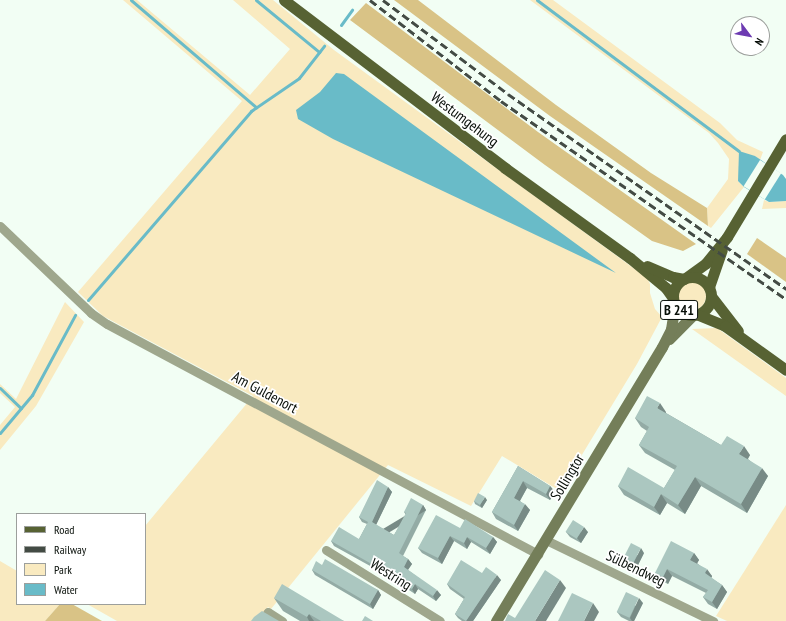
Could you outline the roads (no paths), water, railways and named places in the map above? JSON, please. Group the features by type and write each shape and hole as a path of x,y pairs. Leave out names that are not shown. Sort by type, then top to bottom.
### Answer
{"main road":[{"name":"Westumgehung","path":"284,0 505,168 630,258 666,288 674,301"},
{"name":"B 241","path":"786,139 727,237 706,263 675,287 674,301 682,312 725,326 786,370"},
{"name":"B 241","path":"694,315 707,308 710,291 727,237"},
{"name":"Westumgehung","path":"630,258 659,272 685,278"},
{"name":"B 241","path":"685,278 699,278 745,339"},
{"name":"Sollingtor","path":"496,621 538,554 662,347 671,330 674,301"},
{"name":"Sollingtor","path":"662,347 694,315"}],"street":[{"name":"Am Guldenort","path":"0,226 91,313 107,324 538,554"},
{"name":"Sülbendweg","path":"546,540 713,621"},
{"name":"Westring","path":"326,550 440,621"},
{"path":"261,621 268,612 282,621"}],"water":[{"path":"336,73 344,74 616,273 333,139 298,119 296,110 320,92"},
{"path":"739,151 755,156 783,175 786,179 786,201 769,202 744,187 738,181"}],"waterway":[{"path":"131,0 256,107"},
{"path":"256,0 319,52"},
{"path":"537,0 739,151"},
{"path":"341,25 352,10"},
{"path":"88,300 251,111 299,78 324,46"},
{"path":"0,433 32,395 75,315"},
{"path":"0,388 21,408"}],"railway":[{"path":"370,0 501,101 786,299"},
{"path":"383,0 508,94 786,289"}]}
